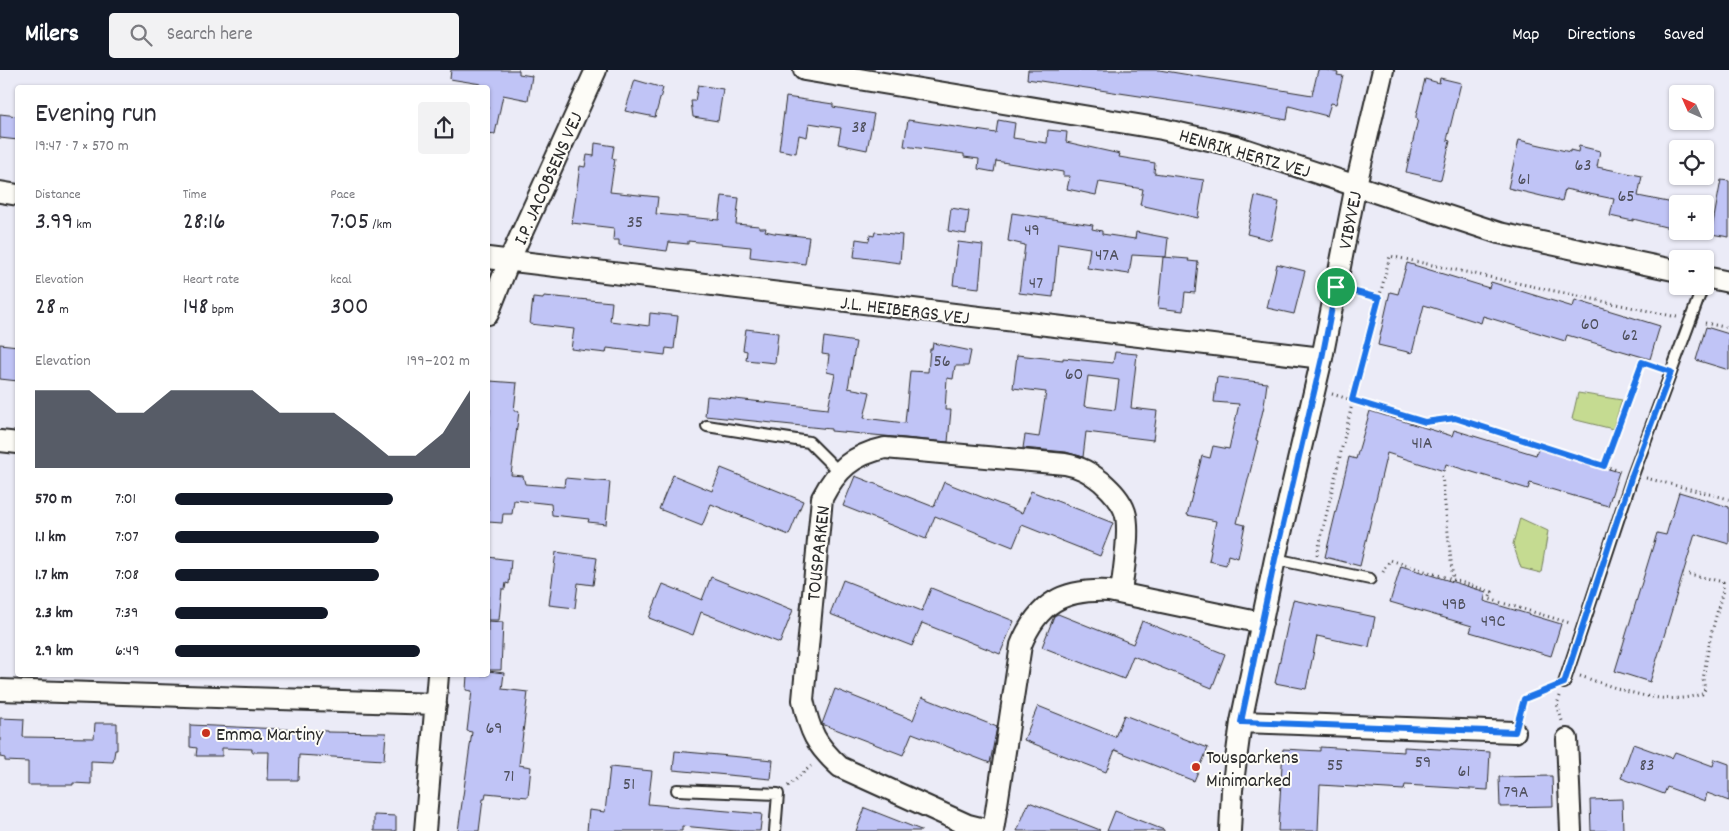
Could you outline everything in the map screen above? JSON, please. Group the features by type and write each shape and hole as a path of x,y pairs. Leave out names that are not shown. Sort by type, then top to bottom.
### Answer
{"street":[{"name":"I.P. JACOBSENS VEJ","path":"490,309 596,70"},
{"name":"HENRIK HERTZ VEJ","path":"804,70 1162,129 1235,146 1499,233 1669,270"},
{"name":"VIBYVEJ","path":"1230,831 1232,790 1241,722 1275,559 1322,358 1356,185 1383,70"},
{"path":"0,192 15,194"},
{"name":"J.L. HEIBERGS VEJ","path":"490,258 1322,358"},
{"path":"1714,281 1729,282"},
{"path":"0,441 15,443"},
{"name":"TOUSPARKEN","path":"1122,593 1126,514 1119,500 1108,487 1081,467 885,448 869,451 852,460 838,472 822,498 803,700 808,723 815,740 825,754 840,767 968,825 992,831 1021,645 1028,628 1038,614 1053,602 1073,593 1090,590 1122,593 1262,623"},
{"path":"425,831 438,677"},
{"path":"0,690 436,704"},
{"path":"1241,722 1515,732"},
{"path":"1567,739 1571,831"}],"lane":[{"path":"1564,683 1632,475 1699,295"},
{"path":"707,426 809,442 838,472"},
{"path":"1275,559 1370,579"},
{"path":"677,790 778,794 775,831"}],"path":[{"path":"1314,567 1352,400 1390,256 1729,328"},
{"path":"1336,287 1379,298"},
{"path":"1604,466 1642,362 1671,372"},
{"path":"1315,389 1425,422 1455,418 1632,475 1729,499"},
{"path":"1442,476 1453,580"},
{"path":"1370,579 1382,574 1390,560 1492,592 1489,599 1582,627"},
{"path":"1567,672 1651,698 1687,699 1702,694 1705,688 1703,679 1710,639 1723,590 1723,582 1714,578 1689,574"},
{"path":"1515,732 1524,699 1564,683"},
{"path":"1564,683 1557,704 1567,739"},
{"path":"778,794 825,754"}],"green space":[{"path":"1578,393 1622,400 1613,429 1572,419"},
{"path":"1520,518 1548,531 1541,573 1521,568 1513,544"}],"building":[{"path":"451,70 519,70 519,74 532,76 528,100 503,95 495,134 490,133 490,85 450,79"},
{"path":"1028,70 1159,70 1312,95 1318,70 1327,70 1343,76 1336,104 1331,103 1327,116 1289,106 1287,120 1027,79"},
{"path":"1440,78 1461,83 1447,140 1450,141 1441,180 1406,172 1425,79 1439,83"},
{"path":"635,80 663,88 655,117 625,111"},
{"path":"698,85 723,89 718,121 693,117 691,101 695,101"},
{"path":"786,97 833,104 833,107 874,114 867,150 838,144 841,128 809,123 807,137 799,135 796,153 779,150"},
{"path":"0,114 15,116 15,140 0,138"},
{"path":"908,120 996,133 998,120 1015,123 1013,138 1047,143 1048,130 1067,132 1066,142 1120,154 1119,157 1155,163 1154,173 1204,180 1198,218 1140,205 1143,189 1099,182 1096,195 1067,189 1070,176 1063,176 1063,172 996,161 994,172 978,169 979,159 964,157 964,154 904,146"},
{"path":"1519,140 1570,152 1570,150 1578,152 1579,146 1600,151 1597,167 1642,176 1638,196 1669,202 1669,228 1633,219 1633,221 1610,216 1614,199 1565,189 1562,201 1508,188"},
{"path":"595,143 614,146 612,158 615,159 610,192 658,197 656,214 719,220 722,196 739,198 736,224 759,226 759,228 766,228 765,231 774,233 809,237 805,264 750,257 751,247 688,241 688,244 669,242 667,251 619,245 619,240 613,240 614,228 572,223 580,166 585,167 587,155 594,156"},
{"path":"1721,180 1729,181 1729,237 1714,234 1714,218"},
{"path":"1255,196 1279,202 1271,240 1247,234"},
{"path":"951,208 969,211 966,234 948,231"},
{"path":"1012,213 1093,225 1092,229 1102,231 1102,234 1135,239 1136,232 1168,238 1166,257 1132,255 1129,274 1087,268 1090,248 1058,243 1053,297 1019,293 1025,245 1008,241"},
{"path":"875,232 902,235 900,263 854,257 856,239 869,241 870,235 874,236"},
{"path":"958,242 983,245 979,288 953,285"},
{"path":"1163,257 1189,259 1188,261 1198,262 1195,293 1185,292 1183,311 1158,308"},
{"path":"1407,263 1489,288 1491,282 1573,307 1575,300 1660,326 1650,359 1567,335 1565,341 1483,316 1481,323 1424,305 1412,353 1378,345 1390,292 1398,294"},
{"path":"1277,264 1305,271 1294,314 1267,308"},
{"path":"544,296 612,302 610,321 649,326 650,313 678,316 674,349 666,348 665,355 607,348 606,353 571,349 574,329 530,324 533,298 543,299"},
{"path":"1706,327 1729,334 1729,370 1696,360"},
{"path":"746,329 778,333 775,363 746,360 747,351 743,350"},
{"path":"824,337 856,342 848,388 870,392 864,418 905,423 910,371 928,372 930,349 932,349 933,343 971,351 968,366 955,366 953,379 947,378 945,410 951,410 948,442 831,431 831,429 705,416 707,396 828,409 835,374 827,372 829,355 822,354"},
{"path":"0,344 15,346 15,381 0,379"},
{"path":"1115,352 1137,354 1131,408 1157,411 1153,440 1086,432 1083,457 1066,452 1023,448 1025,435 1039,437 1046,392 1013,388 1017,355 1113,363","holes":["1088,376 1119,380 1115,410 1084,406"]},
{"path":"1217,377 1267,383 1256,440 1258,441 1237,523 1245,525 1238,558 1228,555 1226,565 1209,561 1216,521 1187,515 1202,456 1210,458 1213,446 1229,449 1239,404 1214,402"},
{"path":"490,381 517,383 514,411 519,411 511,475 523,476 525,484 564,487 565,478 610,482 606,524 588,522 589,519 552,515 551,504 514,500 512,514 503,514 502,523 490,522"},
{"path":"1370,411 1452,436 1454,430 1536,455 1538,448 1619,472 1608,506 1530,483 1528,489 1446,464 1444,471 1387,453 1360,566 1325,557 1349,457 1356,459"},
{"path":"721,468 803,501 789,535 711,504 702,526 659,509 673,475 712,491"},
{"path":"855,476 934,507 944,482 1022,513 1031,491 1113,523 1100,556 1022,525 1013,547 935,516 926,539 843,506"},
{"path":"1679,492 1729,507 1729,544 1695,534 1650,682 1615,671 1657,533 1666,535"},
{"path":"556,552 597,558 593,585 578,583 575,608 549,605"},
{"path":"490,557 511,560 509,584 506,583 505,589 502,589 499,620 490,620"},
{"path":"1401,566 1486,592 1484,601 1561,624 1551,656 1470,632 1472,626 1390,602"},
{"path":"711,577 793,610 780,643 701,612 693,635 649,618 663,584 702,600"},
{"path":"843,580 922,611 931,588 1014,621 1000,654 922,623 912,646 830,614"},
{"path":"1293,600 1375,617 1369,647 1317,636 1306,689 1275,683"},
{"path":"1058,614 1133,644 1142,621 1225,654 1212,688 1133,656 1124,679 1042,647 1054,616"},
{"path":"490,621 503,622 501,670 490,670"},
{"path":"490,671 504,673 502,689 528,692 519,765 531,767 528,797 486,793 485,799 483,799 479,831 458,831 472,732 467,731 472,691 466,690 467,677 490,677"},
{"path":"835,689 913,720 922,697 997,727 990,763 912,733 903,755 822,724"},
{"path":"1038,706 1115,737 1124,715 1208,748 1194,781 1115,750 1106,772 1024,740"},
{"path":"0,718 24,719 23,737 94,738 95,723 117,723 117,750 115,750 113,762 91,761 91,784 28,785 28,762 5,761 5,758 0,757"},
{"path":"190,725 386,733 384,760 299,755 298,780 268,780 269,752 252,752 252,749 222,748 222,756 196,756 197,748 190,747"},
{"path":"1633,744 1672,758 1675,752 1713,766 1715,759 1729,764 1729,801 1707,793 1705,801 1667,787 1664,794 1621,778"},
{"path":"1320,747 1404,752 1404,747 1490,752 1488,790 1405,785 1404,790 1320,785 1318,831 1278,831 1283,749 1320,751"},
{"path":"675,751 773,760 771,779 673,770"},
{"path":"610,767 652,771 648,804 762,814 760,831 736,831 682,826 682,831 587,831 589,810 605,812"},
{"path":"1552,776 1553,806 1500,807 1499,777"},
{"path":"1622,799 1623,831 1591,831 1590,800"},
{"path":"1029,802 1100,830 1017,831"},
{"path":"865,808 921,830 921,831 856,831"},
{"path":"1115,811 1164,830 1164,831 1107,831"},
{"path":"374,815 396,816 396,831 374,831"}],"place":[{"name":"Emma Martiny","path":"206,733"},
{"name":"Tousparkens Minimarked","path":"1196,767"}],"route":[{"path":"1336,287 1379,298 1352,400 1425,422 1455,418 1604,466 1642,362 1671,372 1632,475 1564,683 1524,699 1515,732 1241,722 1275,559 1322,358 1336,287"}]}
